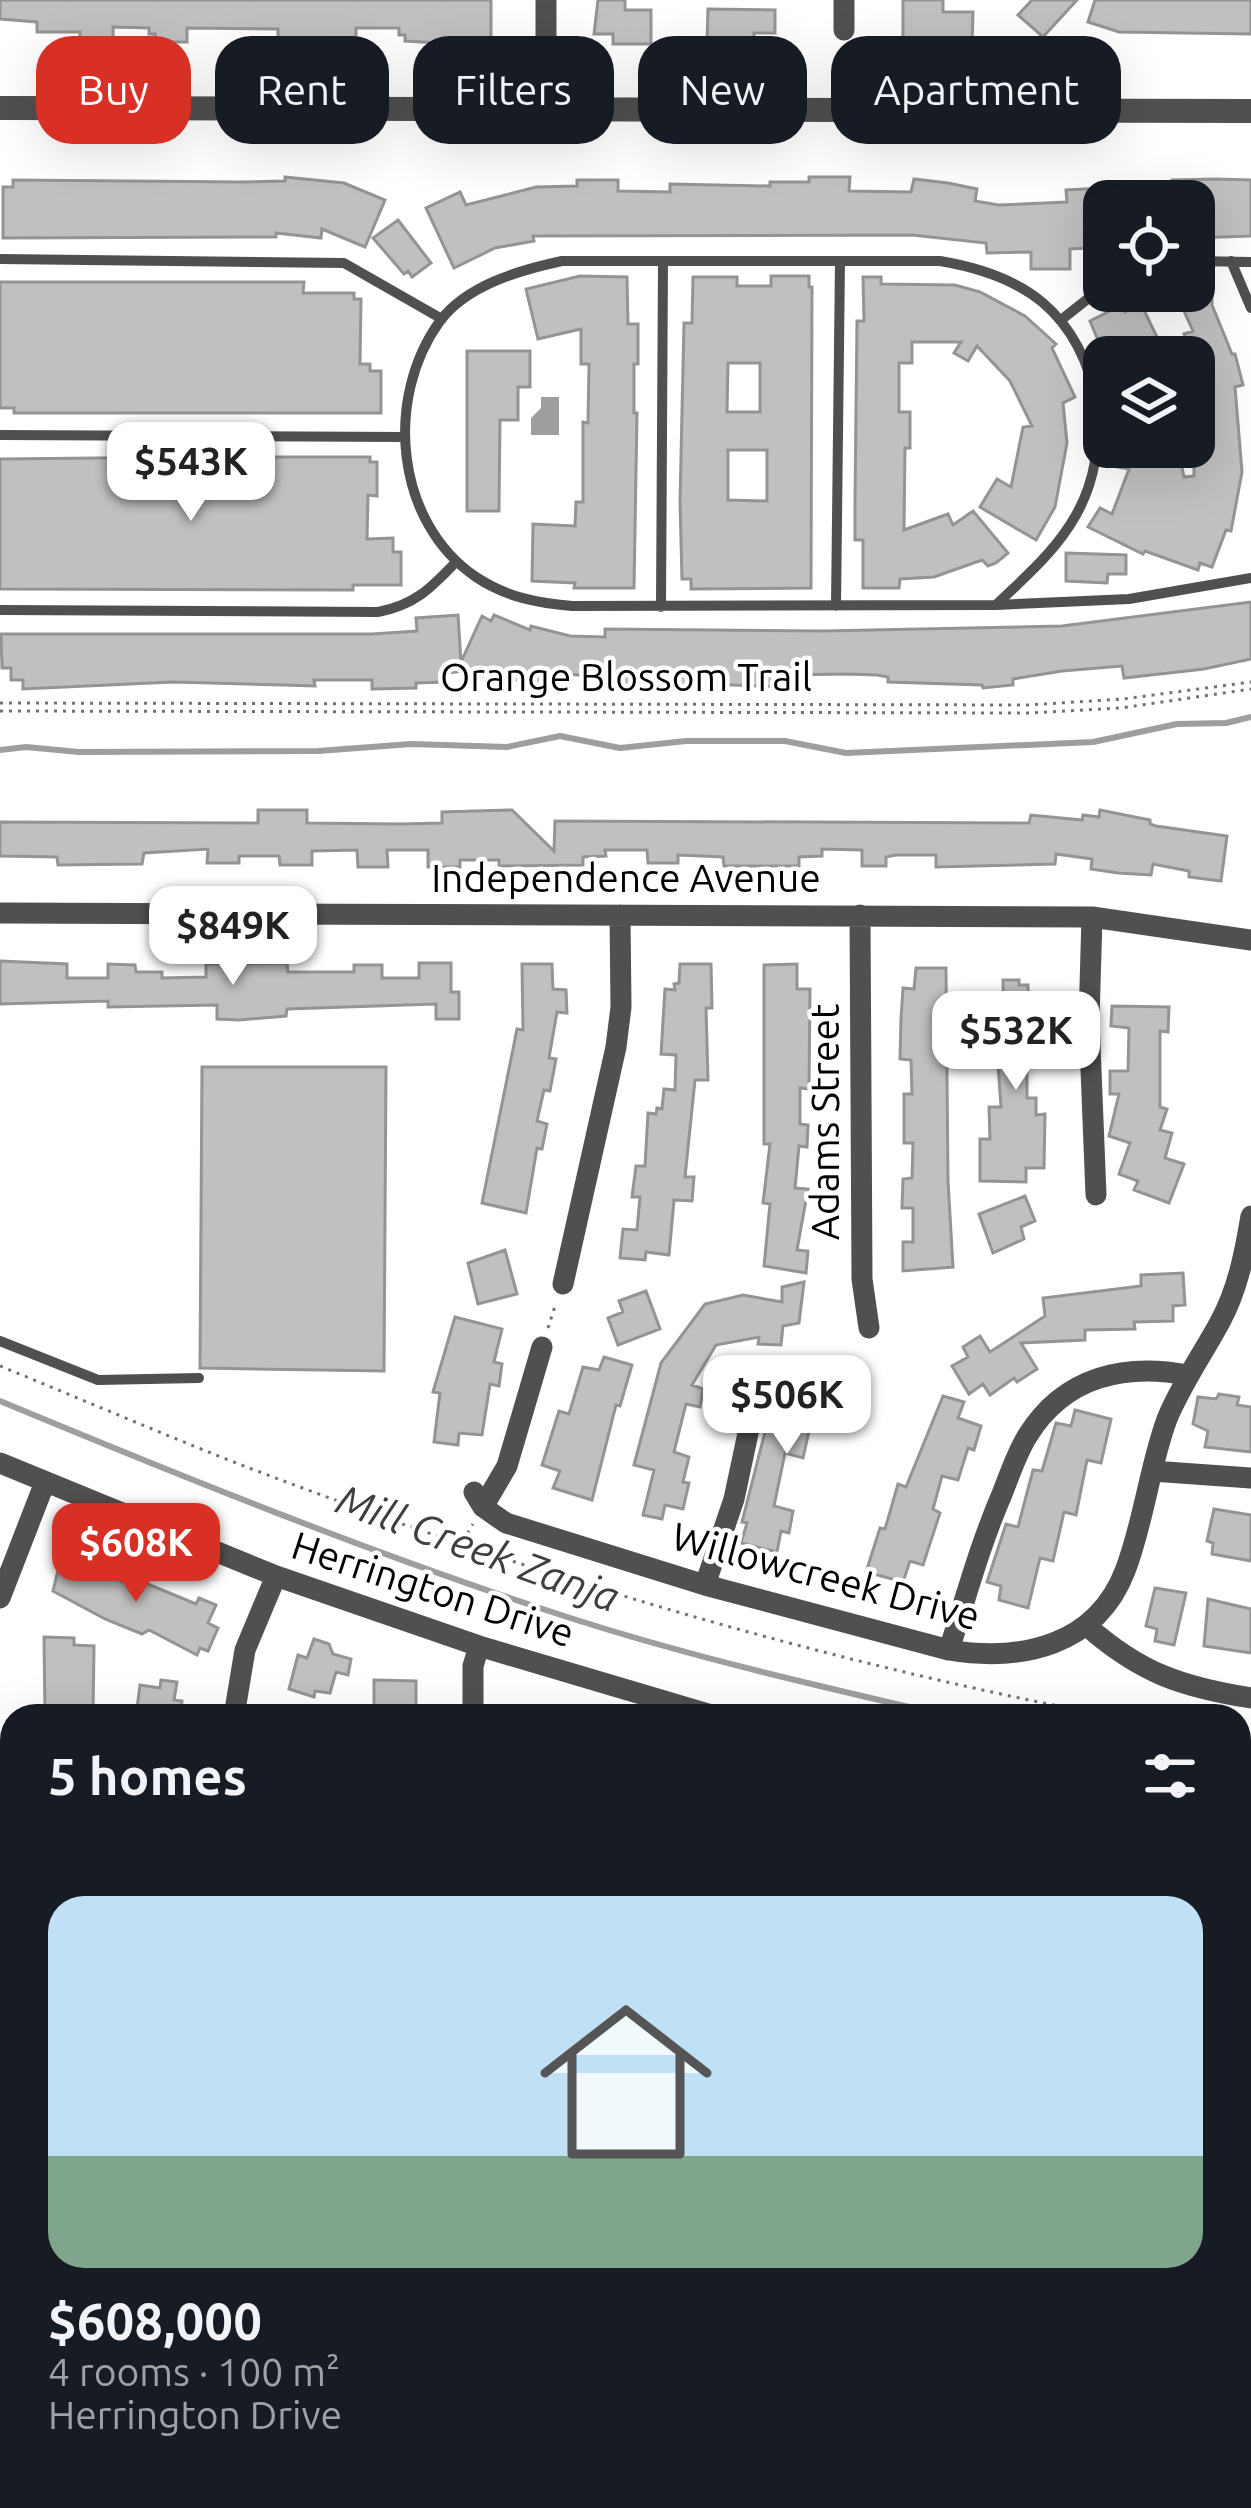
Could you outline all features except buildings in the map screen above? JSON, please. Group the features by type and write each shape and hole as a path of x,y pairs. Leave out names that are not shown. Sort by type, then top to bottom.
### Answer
{"street":[{"path":"546,0 546,36"},
{"path":"844,0 844,30"},
{"path":"0,108 413,110"},
{"path":"614,110 1251,111"},
{"name":"Independence Avenue","path":"0,913 1092,917 1251,940"},
{"path":"563,1284 616,1046 621,1007 620,915"},
{"name":"Adams Street","path":"860,915 862,1279 868,1328"},
{"path":"1092,917 1088,1020 1096,1195"},
{"path":"1251,1216 1247,1262 1168,1418 1125,1572 1087,1627 1122,1656 1164,1679 1251,1699"},
{"name":"Willowcreek Drive","path":"542,1347 507,1466 478,1500 506,1522 705,1586 949,1650 1018,1655 1053,1645 1087,1627"},
{"path":"949,1650 987,1529 1026,1438 1046,1410 1070,1392 1126,1370 1150,1368 1188,1375"},
{"path":"705,1586 734,1499 750,1424 772,1393"},
{"name":"Herrington Drive","path":"0,1463 276,1576 479,1646 675,1704"},
{"path":"1152,1471 1251,1478"},
{"path":"0,1598 45,1482"},
{"path":"236,1704 245,1650 276,1576"},
{"path":"473,1704 473,1666 479,1646"}],"lane":[{"path":"0,259 344,263 442,319"},
{"path":"996,605 1061,538 1079,512 1091,477 1099,418 1084,360 1060,320 1014,284 940,261 562,261 527,268 468,297 442,319 416,373 404,437 406,465 419,505 456,562 503,592 534,602 662,607 996,605 1129,599 1251,578"},
{"path":"662,607 664,261"},
{"path":"836,606 840,261"},
{"path":"1215,261 1251,262"},
{"path":"1231,261 1251,308"},
{"path":"1060,320 1083,302"},
{"path":"0,435 404,437"},
{"path":"0,610 378,612 403,608 422,597 456,562"},
{"path":"0,1341 98,1380 199,1378"}],"path":[{"name":"Orange Blossom Trail","path":"0,703 1028,705 1251,685"},
{"path":"0,711 1031,713 1121,708 1251,685"},
{"path":"542,1347 563,1284"},
{"path":"0,1366 246,1466 575,1580 765,1636 1047,1704"}],"shaded area":[{"path":"541,397 559,397 559,435 531,435 531,418 541,408"}],"waterway":[{"path":"0,750 507,747 560,736 620,748 686,741 785,741 846,753 1093,742 1177,724 1226,723 1251,717"},
{"name":"Mill Creek Zanja","path":"0,1401 349,1541 561,1615 705,1657 896,1704"}]}
